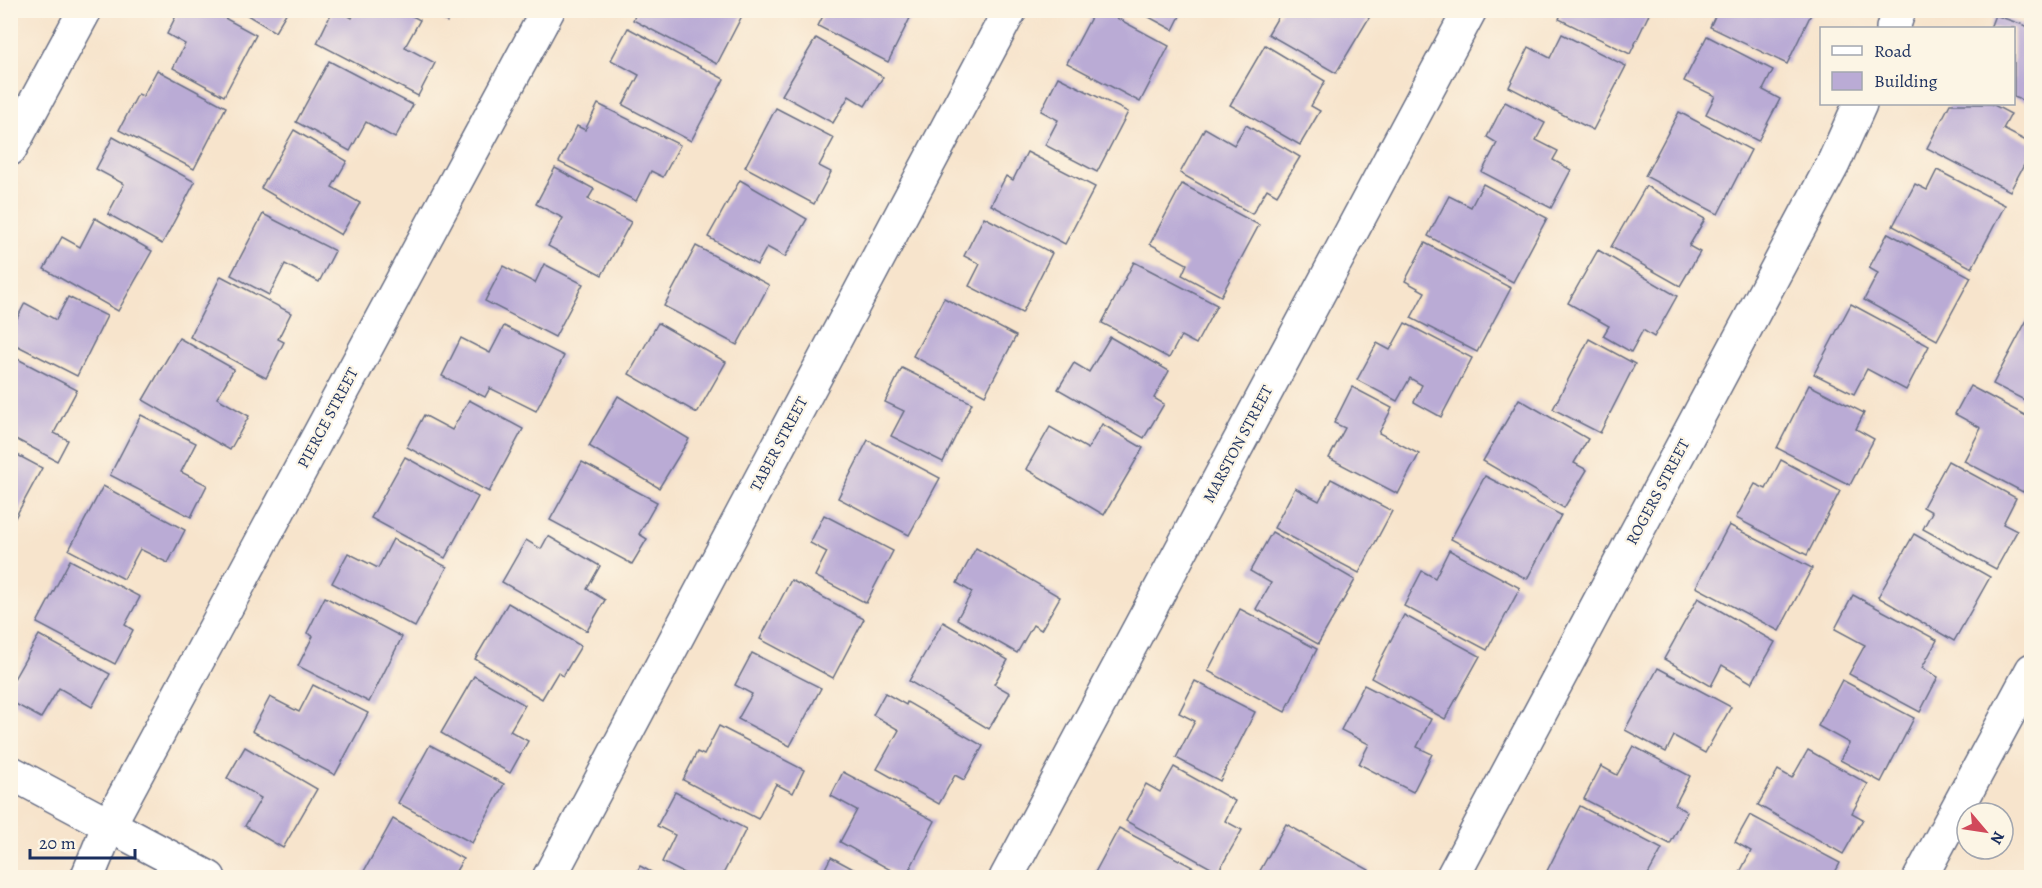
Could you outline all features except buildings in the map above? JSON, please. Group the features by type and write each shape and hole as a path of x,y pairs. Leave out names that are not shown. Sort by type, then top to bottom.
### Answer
{"street":[{"path":"10,149 84,10"},
{"name":"PIERCE STREET","path":"87,878 109,825 548,10"},
{"name":"TABER STREET","path":"549,878 1010,10"},
{"name":"MARSTON STREET","path":"1006,878 1470,10"},
{"path":"1893,27 1899,10"},
{"name":"ROGERS STREET","path":"1452,878 1833,164 1860,105"},
{"path":"1920,878 2031,670"},
{"path":"10,772 209,878"}]}
